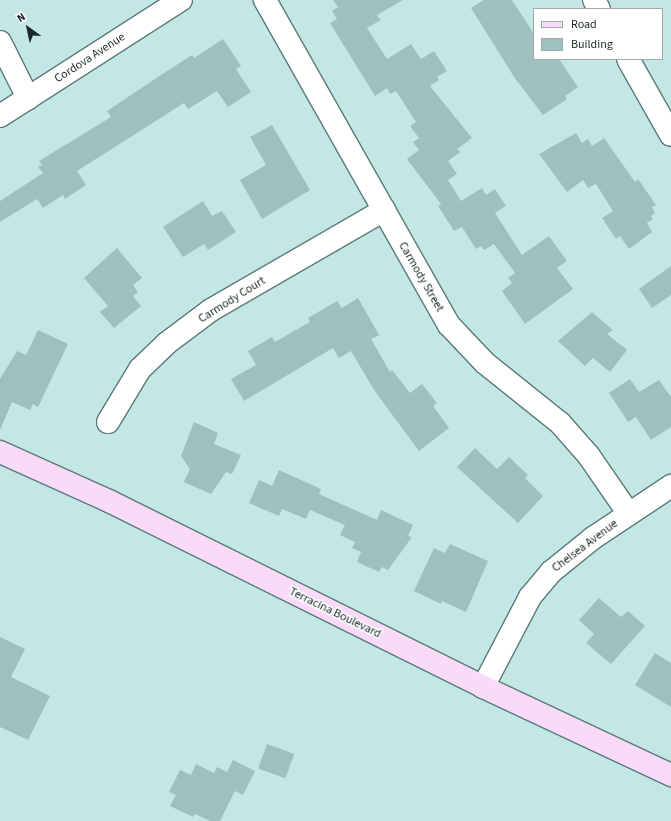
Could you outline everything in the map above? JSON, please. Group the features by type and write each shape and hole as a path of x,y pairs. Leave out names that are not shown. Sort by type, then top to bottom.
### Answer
{"main road":[{"name":"Terracina Boulevard","path":"0,452 109,501 484,687 671,775"}],"street":[{"name":"Cordova Avenue","path":"0,116 181,0"},
{"name":"Carmody Street","path":"265,0 449,325 485,363 560,423 589,456 629,514"},
{"path":"0,42 28,98"},
{"path":"629,60 671,135"},
{"name":"Carmody Court","path":"108,422 140,369 167,343 210,310 384,210"},
{"name":"Chelsea Avenue","path":"484,687 530,597 551,572 587,542 671,486"}],"building":[{"path":"333,0 403,0 377,15 381,20 367,28 387,59 411,44 421,59 434,51 447,71 437,77 439,80 430,86 472,138 457,149 460,152 448,161 457,174 448,180 461,201 482,188 486,195 495,189 506,206 495,213 522,255 549,236 567,261 557,268 573,289 525,324 502,291 512,283 508,278 515,273 494,244 484,250 481,246 476,249 462,227 454,231 438,206 441,204 407,159 419,150 413,142 419,138 410,126 416,122 396,91 390,94 387,88 375,96 330,23 337,19 332,11 338,7"},
{"path":"484,0 512,0 533,32 533,60 560,60 578,87 565,96 567,99 543,115 514,77 471,8"},
{"path":"223,39 241,66 236,69 251,92 228,107 217,91 188,109 184,103 77,171 86,185 65,199 63,195 43,208 37,199 0,222 0,201 43,173 38,167 42,165 39,161 111,117 107,111 164,73 192,55 194,58"},
{"path":"272,125 310,190 262,219 240,180 266,165 250,137"},
{"path":"576,133 582,143 588,139 592,146 604,138 635,182 638,179 656,205 652,207 655,213 651,216 653,219 647,223 652,232 629,249 620,236 616,239 602,218 613,211 596,184 588,188 583,180 567,192 539,154"},
{"path":"203,201 212,216 222,211 236,232 208,250 204,244 183,257 163,227"},
{"path":"117,248 142,278 133,285 138,292 133,296 141,306 114,328 100,312 108,306 84,278"},
{"path":"671,266 671,295 652,308 639,289"},
{"path":"358,298 379,335 371,339 390,372 392,370 410,393 422,384 437,403 433,406 449,428 419,451 374,390 351,351 339,358 333,348 244,401 231,379 256,365 248,351 272,337 275,342 310,322 308,318 337,301 342,308"},
{"path":"592,312 613,330 607,334 627,350 610,372 593,358 585,366 558,341"},
{"path":"38,330 68,344 38,407 33,404 30,410 12,402 0,430 0,379 17,351 26,355"},
{"path":"630,379 639,392 659,380 671,397 671,427 651,440 636,417 628,422 609,393"},
{"path":"194,422 218,433 214,444 241,455 232,474 226,472 211,494 184,482 190,469 181,456"},
{"path":"475,448 497,469 509,457 528,475 525,478 543,496 518,523 457,467"},
{"path":"279,470 321,489 319,494 377,520 381,510 413,525 408,536 412,537 388,570 382,567 379,572 357,562 361,552 352,548 355,542 340,535 345,525 310,510 306,519 282,509 279,516 249,503 259,480 272,486"},
{"path":"450,544 488,561 466,612 442,601 441,604 414,591 434,548 445,553"},
{"path":"599,598 621,617 628,611 645,626 611,664 586,643 594,634 579,620"},
{"path":"0,637 25,649 11,677 50,696 28,740 0,727"},
{"path":"655,653 671,663 671,707 635,685"},
{"path":"267,744 294,754 285,778 258,768"},
{"path":"233,760 255,771 243,795 235,791 220,821 210,821 195,814 193,817 170,806 176,795 169,792 180,770 191,775 196,764 214,773 217,767 227,772"}]}
